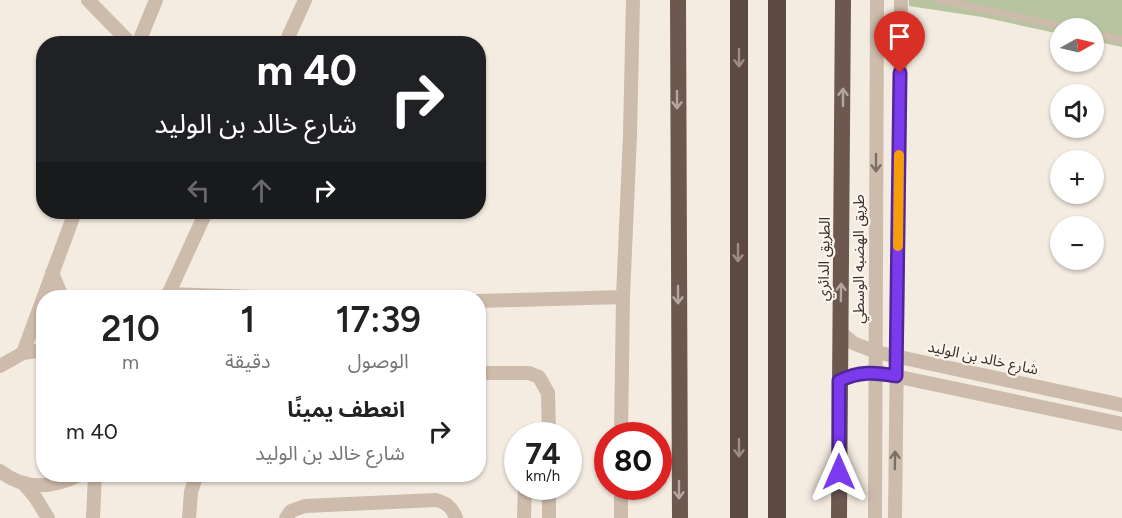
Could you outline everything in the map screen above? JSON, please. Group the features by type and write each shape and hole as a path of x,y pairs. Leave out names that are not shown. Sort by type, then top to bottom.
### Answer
{"highway":[{"path":"678,0 680,518"},
{"path":"739,0 739,518"},
{"path":"777,0 777,518"},
{"name":"الطريق الدائري","path":"839,518 843,0"}],"street":[{"path":"88,0 124,36"},
{"path":"141,36 156,0"},
{"path":"289,36 305,0"},
{"path":"621,422 633,0"},
{"name":"طريق الهضبه الوسطي","path":"875,518 877,0"},
{"path":"895,518 901,0"},
{"path":"46,290 72,219"},
{"path":"170,290 204,219"},
{"path":"52,273 59,290"},
{"path":"486,301 623,297"},
{"path":"23,353 36,317"},
{"name":"شارع خالد بن الوليد","path":"841,333 854,343 876,352 1122,405"},
{"path":"0,366 6,360 23,353 36,351"},
{"path":"839,381 853,375 876,372 1122,424"},
{"path":"486,373 530,374 539,377 548,393 549,422"},
{"path":"1,476 24,484 45,486 65,482"},
{"path":"93,518 95,482"},
{"path":"189,518 190,492 194,482"},
{"path":"24,484 48,518"},
{"path":"286,518 291,510 305,506 436,500 447,504 456,518"},
{"path":"524,518 525,500"},
{"path":"549,500 549,518"},
{"path":"621,500 621,518"}],"lane":[{"path":"939,0 1050,24"},
{"path":"1104,36 1122,40"}],"green space":[{"path":"909,0 1122,0 1122,47 1104,43 1104,18 1050,18 1050,32 982,17 909,6"}],"slow traffic":[{"path":"898,246 899,155"}],"route":[{"path":"839,472 839,381 868,372 896,376 900,73"}]}
